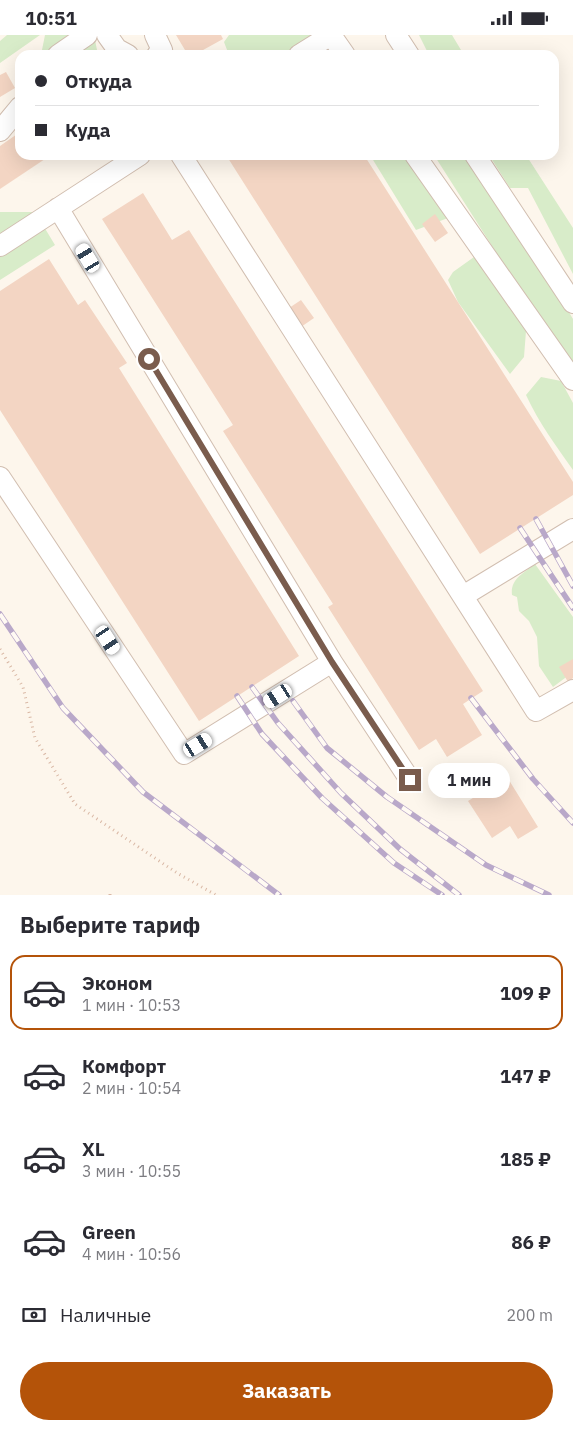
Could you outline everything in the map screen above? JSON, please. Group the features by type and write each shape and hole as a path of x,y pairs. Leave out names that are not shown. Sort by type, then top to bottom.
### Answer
{"lane":[{"path":"65,50 87,35"},
{"path":"107,35 119,50"},
{"path":"155,35 162,50"},
{"path":"307,50 331,35 342,50"},
{"path":"396,35 406,50"},
{"path":"0,131 15,113"},
{"path":"0,247 132,160"},
{"path":"184,160 536,711 573,690"},
{"path":"419,160 573,380"},
{"path":"478,160 573,303"},
{"path":"58,208 332,662 410,780"},
{"path":"0,477 184,754 332,662"},
{"path":"463,596 573,529"}],"path":[{"path":"0,649 23,687 35,738 75,804 176,873 216,895"}],"green space":[{"path":"7,35 40,35 19,50 15,50 15,52 0,63 0,41"},
{"path":"45,35 94,35 97,50 42,50"},
{"path":"229,35 323,35 332,50 227,50 224,42"},
{"path":"419,35 452,35 461,50 426,50"},
{"path":"373,160 410,160 448,218 416,230"},
{"path":"437,160 467,160 497,207 546,274 573,319 573,373"},
{"path":"492,160 529,160 573,228 573,274 528,188 510,188"},
{"path":"0,212 35,212 55,245 0,280"},
{"path":"474,257 526,331 524,357 510,374 458,302 448,280 453,272"},
{"path":"541,377 561,381 573,403 573,470 542,425 526,395"},
{"path":"535,564 573,617 573,672 553,687 539,666 537,637 529,621 519,611 517,597 512,595 515,581"}],"building":[{"path":"176,35 221,35 223,39 203,50 185,50"},
{"path":"6,72 15,88 0,97 0,75"},
{"path":"15,136 15,160 44,160 0,189 0,146"},
{"path":"229,160 367,160 573,482 573,495 480,554"},
{"path":"143,193 172,240 189,230 483,691 463,704 482,735 447,757 436,739 419,750 328,607 333,604 223,431 233,425 102,219"},
{"path":"435,214 448,233 435,242 422,224"},
{"path":"49,259 78,305 85,300 127,363 119,368 299,656 199,721 0,410 0,291"},
{"path":"301,300 314,318 298,329 286,310"},
{"path":"573,659 573,678 568,682 559,667"},
{"path":"507,777 538,827 518,839 510,826 492,838 468,801"}],"railway":[{"path":"536,519 573,586"},
{"path":"520,528 573,608"},
{"path":"0,614 63,708 143,792 279,895"},
{"path":"252,687 278,723 341,793 400,849 459,895"},
{"path":"237,696 262,734 322,798 394,863 442,895"},
{"path":"471,698 533,779 573,823"},
{"path":"293,701 327,748 387,797 486,865 549,895"}],"route":[{"path":"149,359 332,662 410,780"}]}
